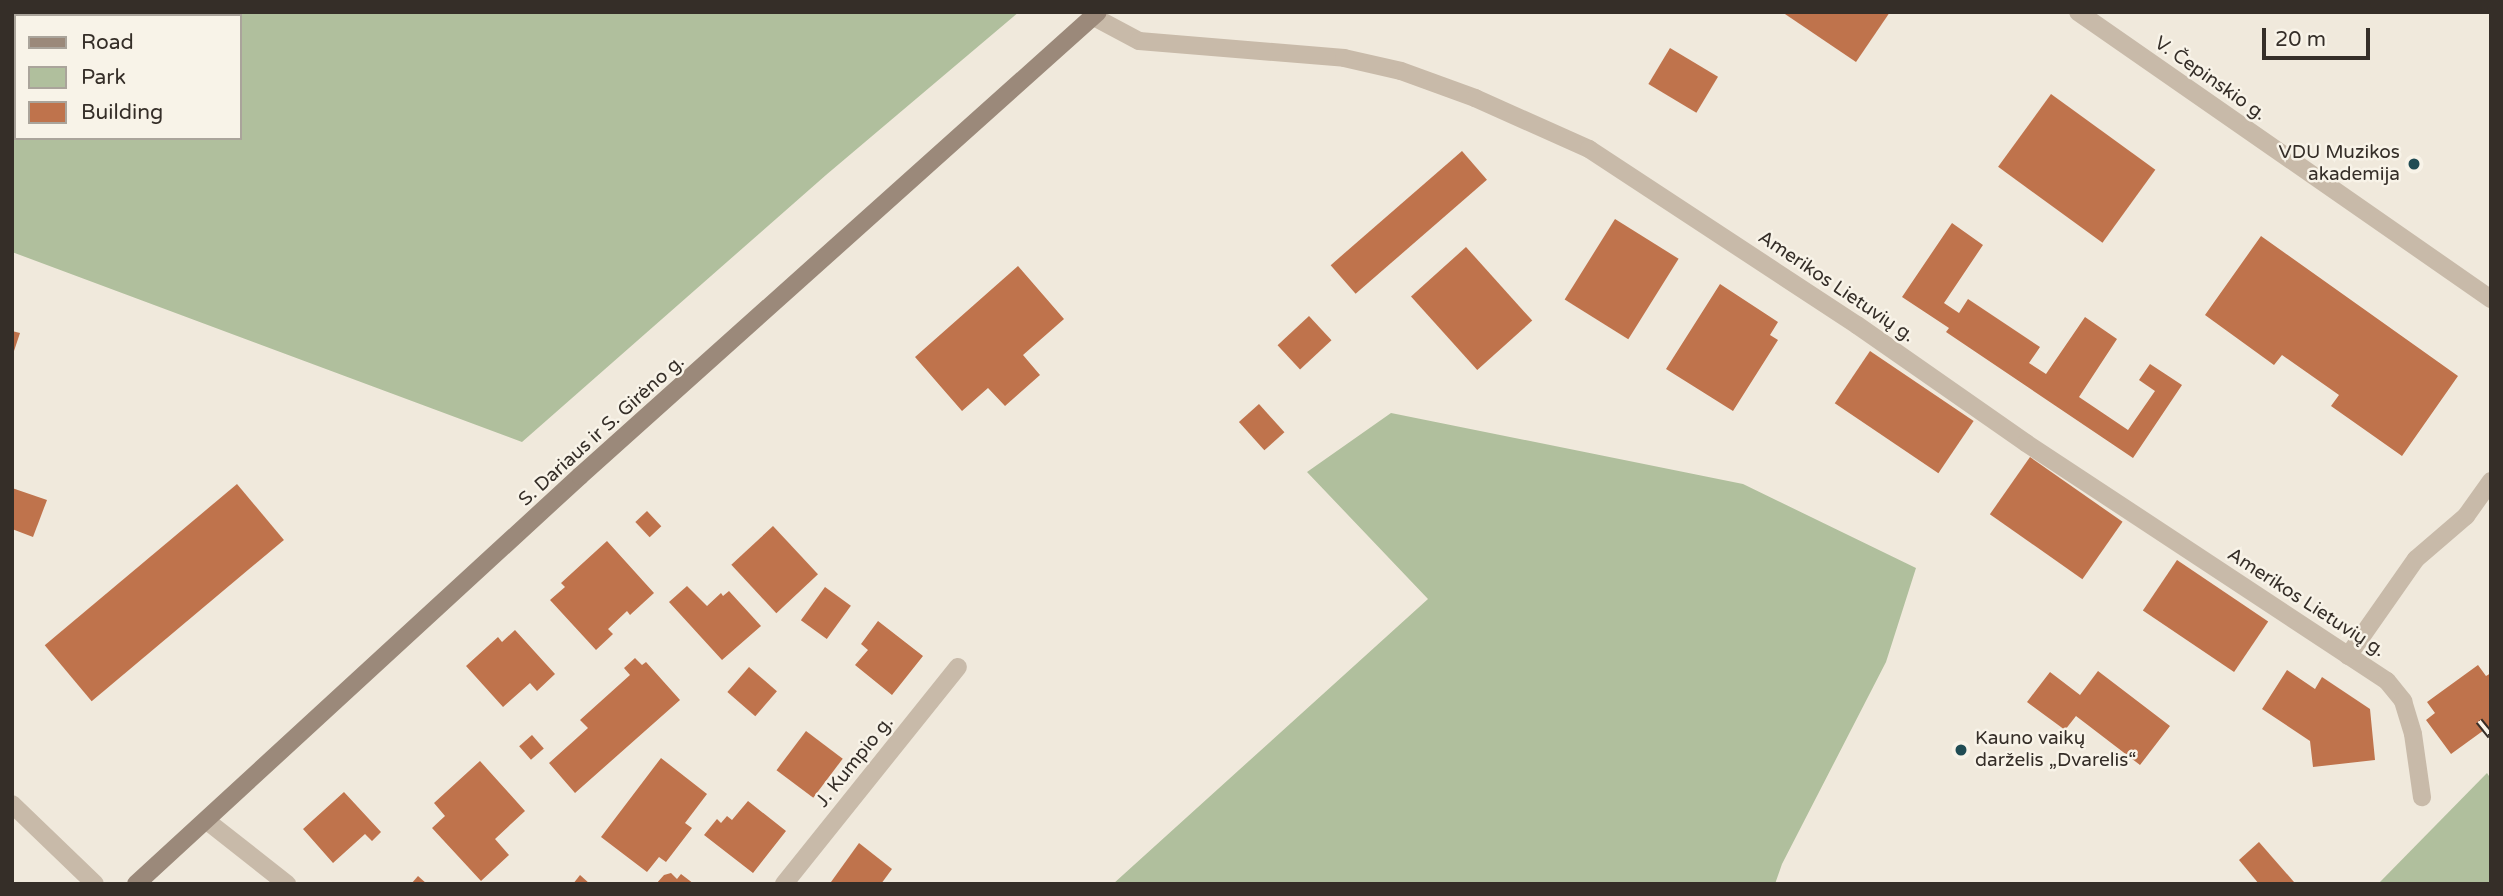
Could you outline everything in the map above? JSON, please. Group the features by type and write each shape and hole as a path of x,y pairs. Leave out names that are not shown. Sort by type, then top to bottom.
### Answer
{"street":[{"name":"V. Čepinskio g.","path":"2077,12 2491,299"},
{"name":"Amerikos Lietuvių g.","path":"1096,14 1139,41 1344,58 1401,71 1475,98 1589,149 1857,325 2026,443 2387,681 2403,701 2413,734 2422,797"},
{"name":"S. Dariaus ir S. Girėno g.","path":"136,884 580,476 1096,14"},
{"path":"2348,656 2416,559 2466,516 2491,481"},
{"name":"J. Kumpio g.","path":"784,884 958,667"},
{"path":"12,804 95,884"},
{"path":"207,821 287,884"}],"green space":[{"path":"12,12 1019,12 826,175 522,442 12,252"},
{"path":"1391,413 1743,484 1916,568 1886,662 1782,864 1775,884 1113,884 1428,599 1307,472"},
{"path":"2487,773 2491,779 2491,884 2378,884"}],"building":[{"path":"1782,12 1890,12 1856,62"},
{"path":"1670,48 1718,77 1696,113 1648,84"},
{"path":"2051,94 2155,170 2102,243 1998,167"},
{"path":"1462,151 1487,180 1356,294 1331,265"},
{"path":"1615,219 1679,259 1628,339 1565,300"},
{"path":"1952,223 1983,245 1944,303 1959,313 1968,299 2040,347 2029,363 2046,374 2085,317 2117,339 2079,397 2128,430 2155,391 2139,380 2150,364 2182,385 2133,458 1946,332 1949,328 1902,297"},
{"path":"2261,236 2458,376 2402,456 2331,406 2339,395 2282,355 2274,365 2205,315"},
{"path":"1466,247 1532,321 1477,370 1411,297"},
{"path":"1018,266 1064,319 1023,355 1040,375 1005,406 988,388 962,411 915,357"},
{"path":"1720,284 1778,322 1770,335 1778,340 1733,411 1666,369"},
{"path":"1309,316 1332,340 1300,369 1278,345"},
{"path":"12,331 20,333 13,354 12,354"},
{"path":"1870,351 1974,421 1938,473 1835,403"},
{"path":"1259,404 1284,432 1264,450 1239,422"},
{"path":"2030,457 2123,522 2082,579 1990,514"},
{"path":"237,484 284,540 92,701 45,645"},
{"path":"12,488 47,500 33,537 12,529"},
{"path":"647,511 661,526 650,537 635,522"},
{"path":"773,526 818,574 776,613 731,565"},
{"path":"607,541 654,593 630,615 627,611 608,629 613,634 596,650 550,600 565,587 561,583"},
{"path":"2177,560 2268,622 2234,672 2143,611"},
{"path":"687,586 707,606 721,593 723,596 729,591 761,626 722,660 669,602"},
{"path":"825,587 851,606 827,639 801,620"},
{"path":"878,621 923,656 892,695 855,665 868,650 861,644"},
{"path":"515,630 555,674 537,691 530,683 503,707 466,666 498,637 502,642"},
{"path":"635,658 642,665 646,662 680,700 575,793 549,763 588,728 580,720 630,675 624,668"},
{"path":"2478,665 2486,676 2491,673 2491,725 2451,754 2426,720 2435,713 2427,702"},
{"path":"749,667 777,691 755,716 727,692"},
{"path":"2287,670 2315,689 2322,677 2370,709 2375,760 2313,767 2310,741 2262,709"},
{"path":"2098,671 2170,726 2140,765 2076,716 2065,730 2027,702 2050,672 2080,695"},
{"path":"806,731 843,759 813,798 777,770"},
{"path":"532,735 544,749 531,760 519,746"},
{"path":"661,758 707,794 685,823 692,828 666,862 659,857 647,872 601,837"},
{"path":"480,761 525,811 495,839 509,855 481,881 432,828 445,816 434,803"},
{"path":"344,792 381,832 372,841 365,834 333,863 303,829"},
{"path":"748,801 786,831 753,873 704,835 717,819 721,823 727,816 732,820"},
{"path":"2259,842 2294,882 2292,884 2259,884 2239,860"},
{"path":"859,843 892,869 881,884 833,884 831,882"},
{"path":"671,873 677,879 681,874 694,884 656,884 664,875"},
{"path":"580,875 590,884 573,884"},
{"path":"418,876 427,884 411,884"}],"railway":[{"path":"2479,721 2491,736"}],"place":[{"name":"VDU Muzikos akademija","path":"2414,164"},
{"name":"Kauno vaikų darželis „Dvarelis“","path":"1961,750"}]}
